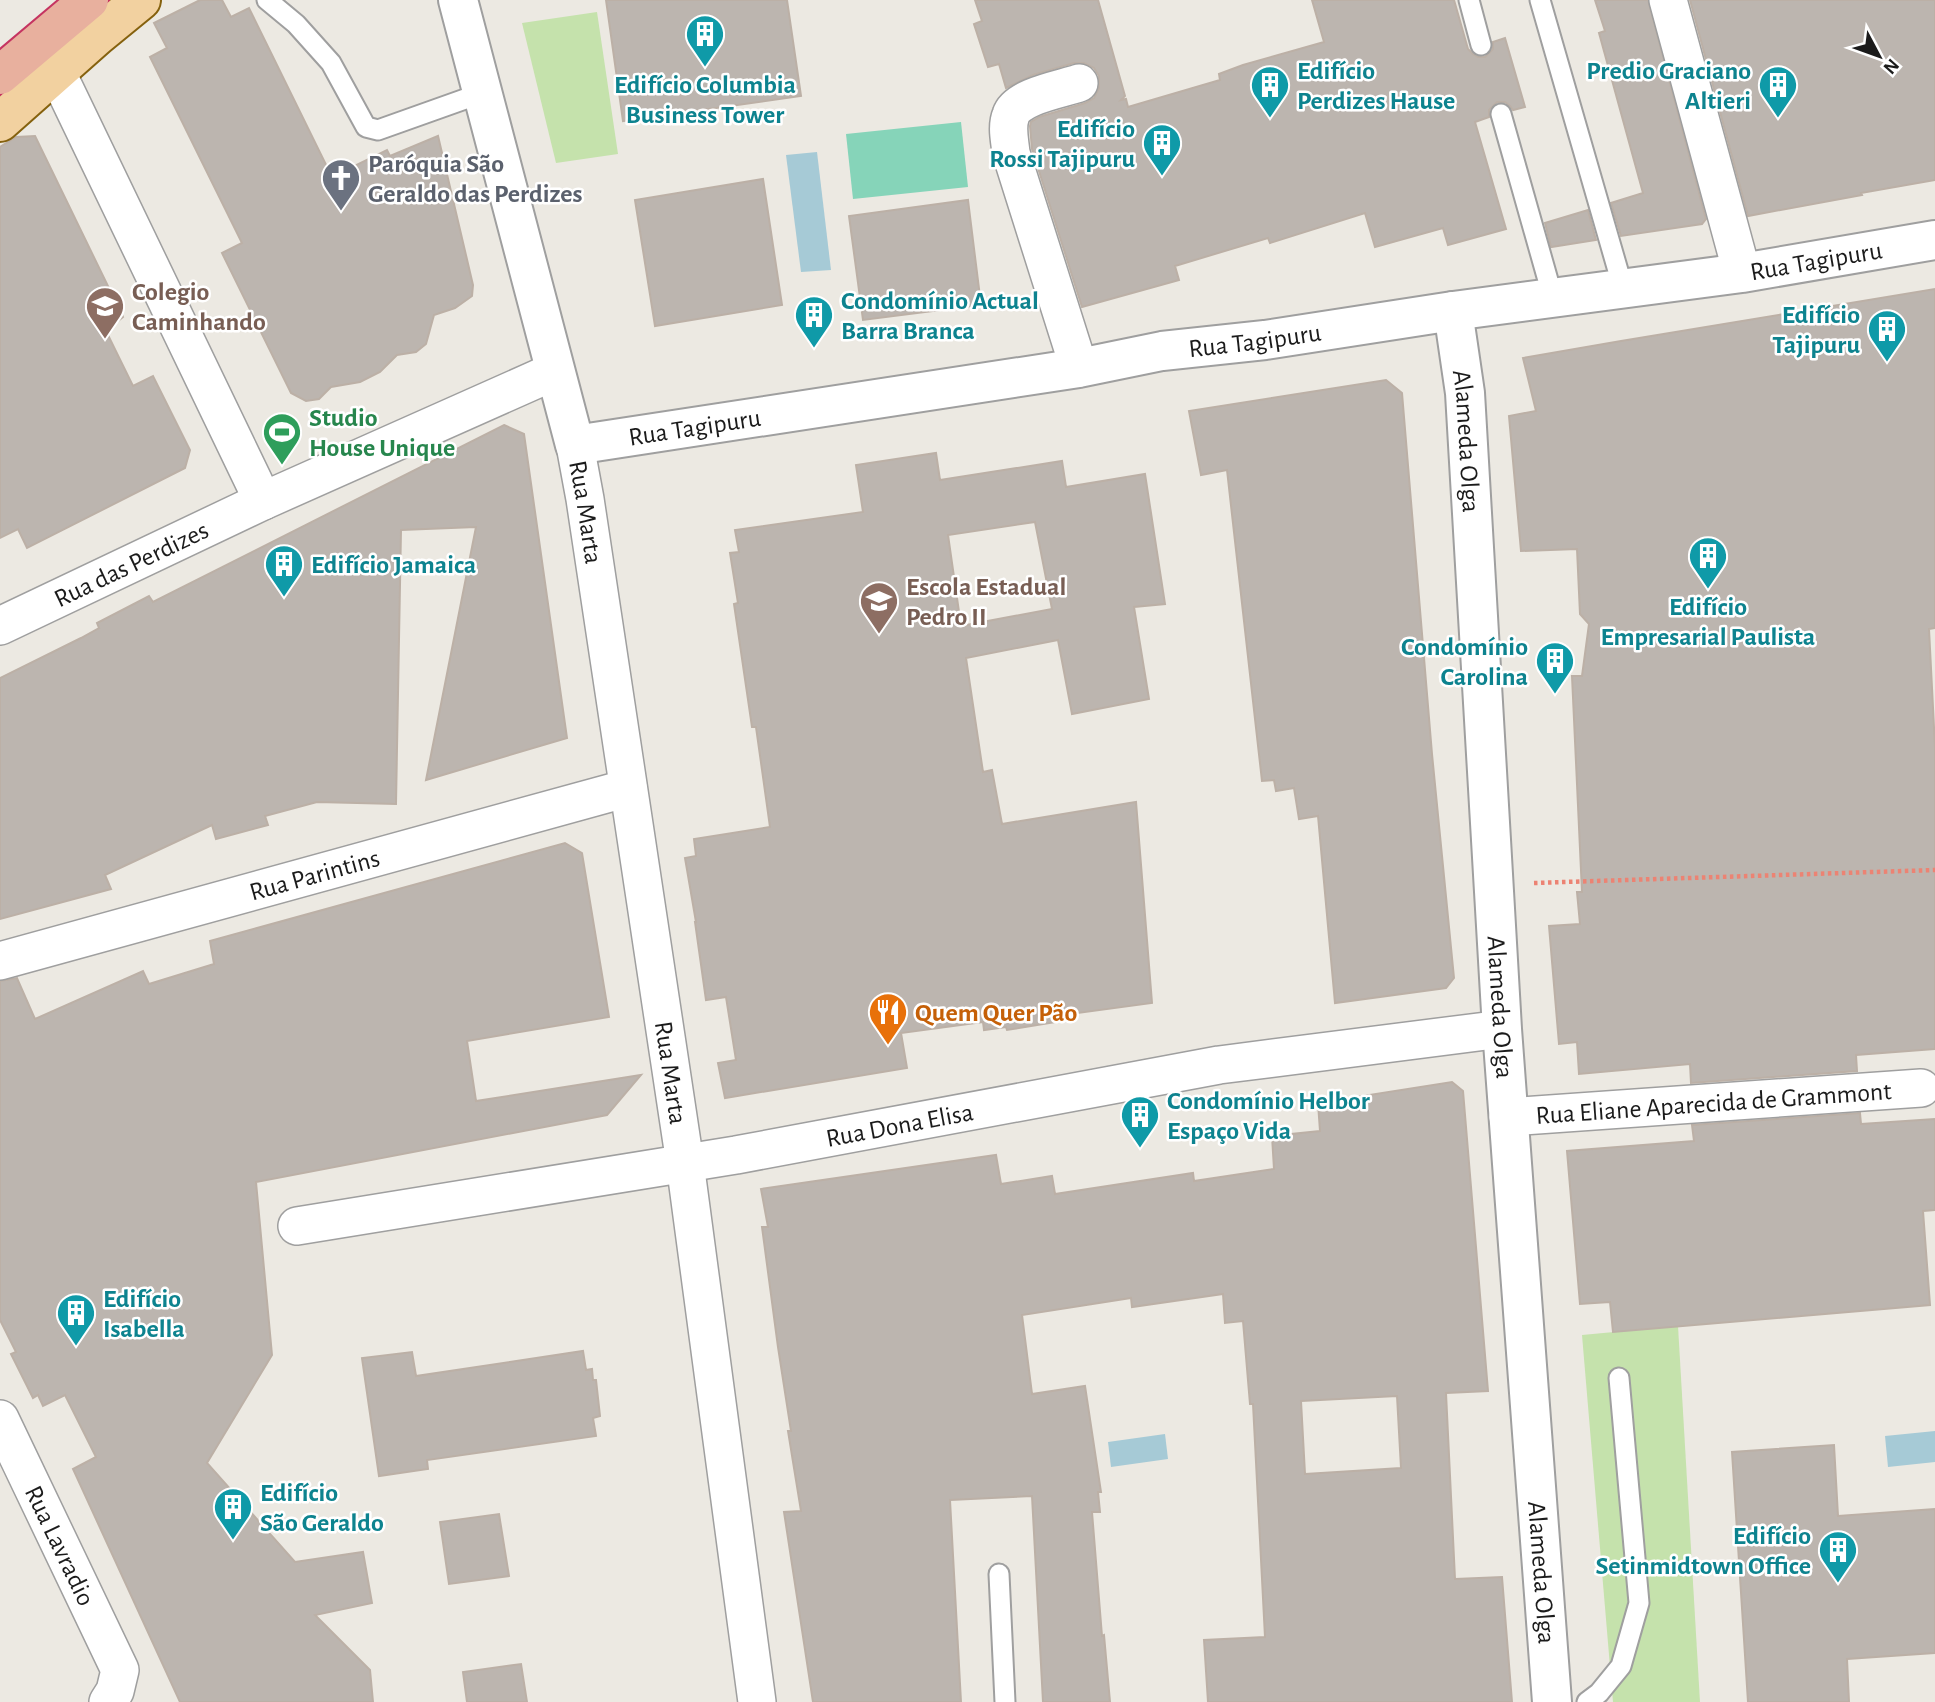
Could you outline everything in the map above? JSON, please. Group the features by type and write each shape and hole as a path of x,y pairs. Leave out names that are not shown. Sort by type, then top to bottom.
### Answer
{"highway":[{"path":"0,75 89,0"}],"main road":[{"path":"0,122 141,0"}],"street":[{"path":"458,0 575,445"},
{"path":"1668,0 1742,273"},
{"path":"57,73 263,501"},
{"path":"1079,83 1018,104 1011,113 1009,132 1011,153 1079,368"},
{"name":"Rua Tagipuru","path":"575,445 1079,368 1162,351 1265,340 1453,311 1742,273 1935,240"},
{"name":"Alameda Olga","path":"1453,311 1465,393 1502,1028 1552,1702"},
{"name":"Rua das Perdizes","path":"0,626 263,501 555,371"},
{"name":"Rua Marta","path":"575,445 685,1163 757,1702"},
{"name":"Rua Parintins","path":"0,961 628,788"},
{"name":"Rua Dona Elisa","path":"297,1226 685,1163 1219,1065 1502,1028"},
{"name":"Rua Eliane Aparecida de Grammont","path":"1508,1117 1921,1088"},
{"name":"Rua Lavradio","path":"0,1419 121,1692"}],"lane":[{"path":"267,0 296,24 331,63 366,127 377,130 482,93"},
{"path":"1469,0 1481,45"},
{"path":"1540,0 1623,288"},
{"path":"1501,114 1553,298"},
{"path":"1587,1702 1599,1693 1621,1667 1639,1603 1619,1378"},
{"path":"999,1574 1004,1702"}],"path":[{"path":"1493,884 1935,870"}],"green space":[{"path":"597,12 618,154 556,163 522,23"},
{"path":"961,122 968,187 853,199 846,134"},
{"path":"1678,1326 1700,1702 1613,1702 1582,1335"}],"water":[{"path":"817,152 831,270 801,272 786,155"},
{"path":"1935,1431 1935,1462 1888,1467 1885,1436"},
{"path":"1165,1434 1168,1459 1111,1467 1108,1442"}],"building":[{"name":"Paróquia São Geraldo das Perdizes","path":"200,0 222,0 231,17 249,8 332,177 387,150 390,156 438,136 473,285 472,296 455,308 434,315 426,344 416,352 397,355 380,372 360,382 331,387 319,399 306,401 291,393 222,253 242,243 150,57 167,48 154,23"},
{"path":"606,0 787,0 801,96 623,121"},
{"path":"975,0 1098,0 1125,96 1121,100 1126,99 1128,107 1220,80 1219,74 1243,65 1324,42 1312,0 1454,0 1468,49 1473,54 1485,57 1493,49 1493,42 1505,38 1525,107 1513,110 1505,102 1497,102 1489,110 1489,117 1475,122 1506,229 1448,245 1443,228 1375,247 1365,213 1270,243 1268,238 1175,266 1179,280 1082,307 1032,149 1030,126 1031,122 1039,117 1094,98 1099,88 1099,76 1094,68 1084,63 1074,63 1033,75 1006,88 999,64 988,67 974,24 982,21"},
{"path":"1595,0 1648,0 1706,219 1702,224 1621,236 1611,203 1643,193 1599,33 1605,31"},
{"path":"1690,0 1935,0 1935,180 1748,216"},
{"path":"35,136 123,317 106,331 133,386 153,376 190,450 185,468 27,548 18,529 0,538 0,147 16,137"},
{"path":"763,179 782,305 655,326 635,200"},
{"path":"968,200 981,305 863,320 849,216"},
{"path":"1588,210 1596,240 1551,247 1545,223"},
{"path":"1935,289 1935,628 1929,629 1935,747 1935,1049 1856,1055 1857,1071 1691,1083 1690,1064 1579,1074 1577,1042 1559,1044 1549,926 1580,924 1577,892 1582,892 1572,676 1582,676 1589,624 1580,614 1577,549 1521,551 1509,416 1536,411 1523,358"},
{"path":"1386,380 1402,393 1454,978 1446,988 1335,1003 1318,816 1299,819 1294,788 1276,791 1274,780 1262,781 1227,470 1201,475 1189,411"},
{"path":"504,425 524,434 567,738 426,780 476,527 401,530 396,804 317,802 265,816 268,825 216,839 212,825 105,875 111,889 0,919 0,678 81,638 99,628 97,623 149,596 153,602"},
{"path":"936,453 940,480 1062,461 1066,487 1145,474 1165,604 1134,607 1149,699 1072,714 1058,640 966,658 983,772 992,770 1002,824 1136,802 1152,1003 1055,1016 1056,1022 1007,1030 1006,1027 984,1030 983,1022 901,1033 907,1068 725,1098 718,1063 736,1060 726,997 706,1000 685,858 696,856 694,839 770,827 756,727 752,727 734,604 738,603 730,553 739,552 735,530 863,512 856,465","holes":["1035,522 1052,609 961,626 948,535"]},
{"path":"565,843 582,853 609,1017 467,1041 476,1101 641,1075 607,1115 256,1182 272,1355 207,1463 295,1562 363,1552 372,1603 315,1615 370,1670 373,1702 180,1702 73,1469 96,1457 65,1395 43,1406 38,1395 33,1398 11,1354 16,1352 0,1320 0,981 17,978 35,1019 143,971 149,984 214,964 210,941"},
{"path":"1452,1082 1463,1091 1488,1391 1446,1393 1455,1579 1502,1577 1512,1702 1208,1702 1204,1640 1265,1637 1253,1404 1250,1404 1243,1321 1225,1323 1223,1294 1132,1307 1131,1298 1022,1315 1032,1394 1085,1386 1101,1492 1098,1492 1100,1512 1092,1512 1110,1702 1043,1702 1032,1496 950,1500 961,1702 813,1702 784,1512 801,1511 762,1227 768,1227 761,1189 996,1155 1001,1184 1052,1176 1055,1194 1193,1173 1194,1181 1274,1169 1272,1136 1320,1131 1318,1103","holes":["1397,1396 1401,1468 1305,1474 1301,1401"]},
{"path":"1860,1113 1861,1124 1935,1119 1935,1210 1923,1211 1930,1305 1613,1332 1610,1302 1580,1304 1567,1151 1694,1141 1692,1125"},
{"path":"583,1351 586,1370 592,1369 593,1380 596,1380 600,1416 593,1418 596,1436 427,1460 428,1469 379,1476 362,1358 412,1352 416,1376"},
{"name":"Edifício Setinmidtown Office","path":"1834,1445 1838,1516 1935,1509 1935,1653 1847,1659 1849,1702 1748,1702 1732,1452"},
{"path":"499,1514 509,1576 449,1584 440,1522"},
{"path":"521,1664 527,1702 467,1702 463,1672"}],"place":[{"name":"Edifício Columbia Business Tower","path":"705,68"},
{"name":"Edifício Perdizes Hause","path":"1270,119"},
{"name":"Predio Graciano Altieri","path":"1778,119"},
{"name":"Edifício Rossi Tajipuru","path":"1162,177"},
{"name":"Paróquia São Geraldo das Perdizes","path":"341,212"},
{"name":"Colegio Caminhando","path":"105,340"},
{"name":"Condomínio Actual Barra Branca","path":"814,349"},
{"name":"Edifício Tajipuru","path":"1887,363"},
{"name":"Studio House Unique","path":"282,466"},
{"name":"Edifício Empresarial Paulista","path":"1708,590"},
{"name":"Edifício Jamaica","path":"284,598"},
{"name":"Escola Estadual Pedro II","path":"879,635"},
{"name":"Condomínio Carolina","path":"1555,695"},
{"name":"Quem Quer Pão","path":"888,1046"},
{"name":"Condomínio Helbor Espaço Vida","path":"1140,1149"},
{"name":"Edifício Isabella","path":"76,1347"},
{"name":"Edifício São Geraldo","path":"233,1541"},
{"name":"Edifício Setinmidtown Office","path":"1838,1584"}]}
